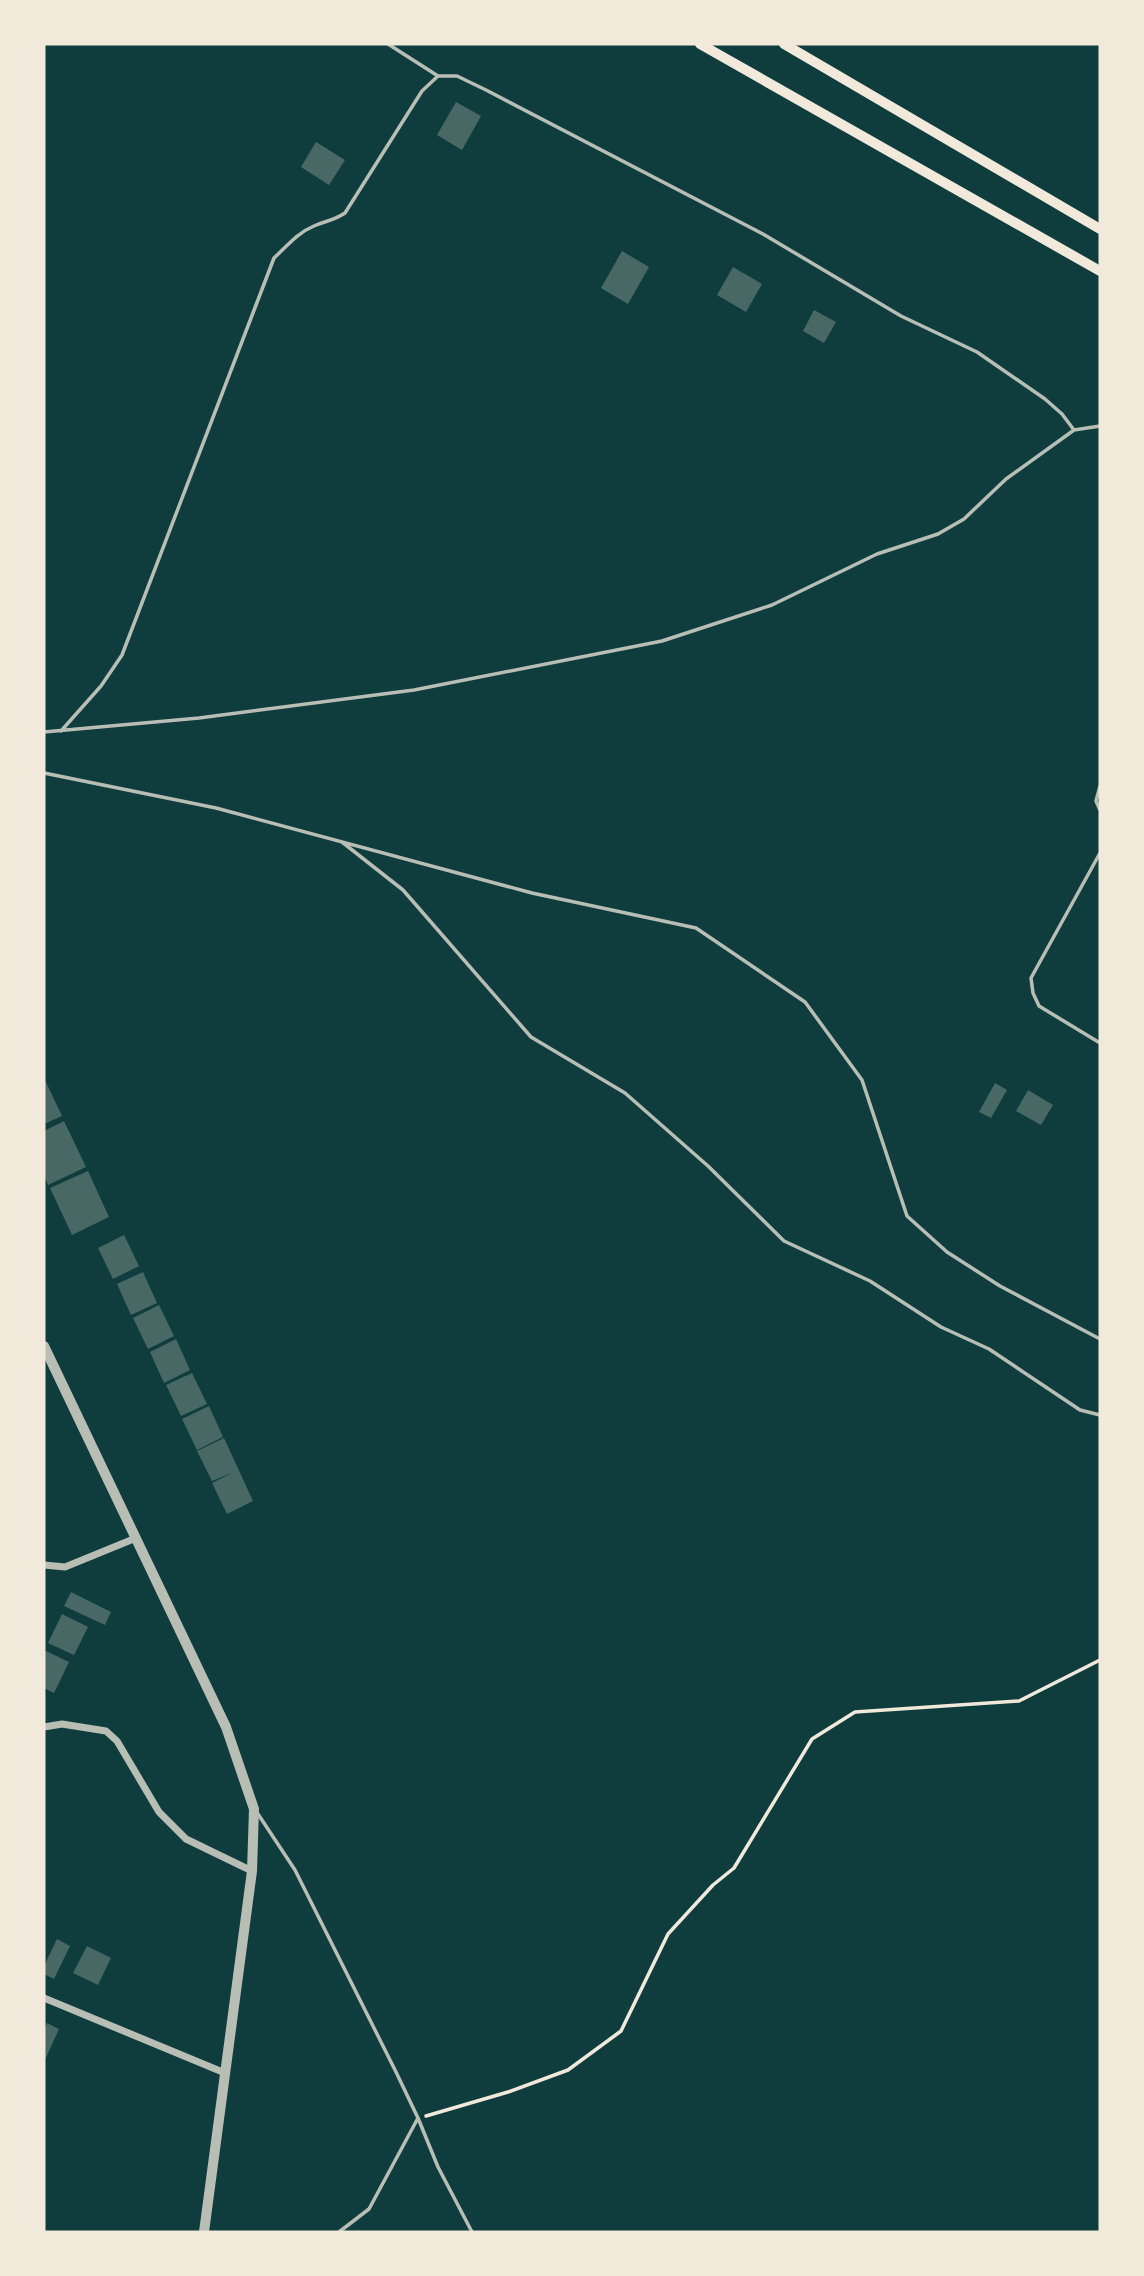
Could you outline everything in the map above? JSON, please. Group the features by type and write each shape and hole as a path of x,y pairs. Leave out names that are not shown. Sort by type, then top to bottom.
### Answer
{"main road":[{"path":"700,44 1100,271"},
{"path":"784,44 1100,229"}],"street":[{"path":"44,1346 226,1727 254,1809 252,1871 204,2232"},
{"path":"44,1565 65,1567 136,1538"},
{"path":"44,1727 62,1724 106,1731 117,1741 159,1812 186,1839 252,1871"},
{"path":"44,1998 225,2073"}],"lane":[{"path":"388,44 438,76 457,76 486,90 763,234 901,316 977,352 1045,399 1062,414 1074,430"},
{"path":"61,731 102,686 122,655 275,258 296,236 315,225 331,222 345,214 422,91 438,76"},
{"path":"44,732 199,718 414,690 662,641 772,605 877,554 938,534 964,519 1006,479 1074,430 1100,426"},
{"path":"44,773 216,808 531,892 696,928 805,1002 862,1080 907,1216 947,1252 968,1266 1100,1339"},
{"path":"1100,786 1096,801 1100,810"},
{"path":"341,841 403,890 531,1037 625,1093 708,1166 784,1241 870,1281 941,1327 989,1349 1080,1410 1100,1415"},
{"path":"1100,853 1031,978 1033,993 1039,1006 1100,1043"},
{"path":"254,1809 295,1870 472,2232"},
{"path":"339,2232 369,2209 418,2118"}],"path":[{"path":"418,2118 508,2092 568,2070 621,2031 668,1934 713,1885 734,1868 812,1739 855,1712 1019,1701 1100,1660"}],"building":[{"path":"456,102 481,116 462,150 437,135"},
{"path":"316,142 345,160 329,185 301,167"},
{"path":"622,251 649,267 628,304 601,288"},
{"path":"733,267 762,284 746,312 717,295"},
{"path":"814,310 836,322 824,343 803,331"},
{"path":"44,1078 62,1116 44,1124"},
{"path":"995,1083 1007,1090 991,1118 979,1112"},
{"path":"1028,1090 1053,1105 1041,1125 1016,1111"},
{"path":"64,1121 86,1167 48,1185 44,1175 44,1131"},
{"path":"88,1171 109,1217 72,1235 50,1188"},
{"path":"124,1235 139,1266 113,1279 98,1248"},
{"path":"143,1272 157,1303 131,1315 117,1284"},
{"path":"159,1305 174,1336 148,1349 133,1318"},
{"path":"176,1339 190,1370 164,1383 150,1352"},
{"path":"192,1373 207,1404 181,1416 166,1385"},
{"path":"209,1406 223,1437 197,1450 182,1419"},
{"path":"224,1438 253,1501 227,1514 212,1483 232,1473 212,1481 197,1451"},
{"path":"71,1592 111,1612 105,1625 64,1606"},
{"path":"62,1614 88,1627 74,1655 48,1643"},
{"path":"44,1650 69,1662 54,1693 44,1688"},
{"path":"57,1939 70,1946 54,1979 44,1974 44,1966"},
{"path":"87,1946 111,1958 98,1985 73,1973"},
{"path":"47,2023 59,2029 44,2062 44,2030"}]}
